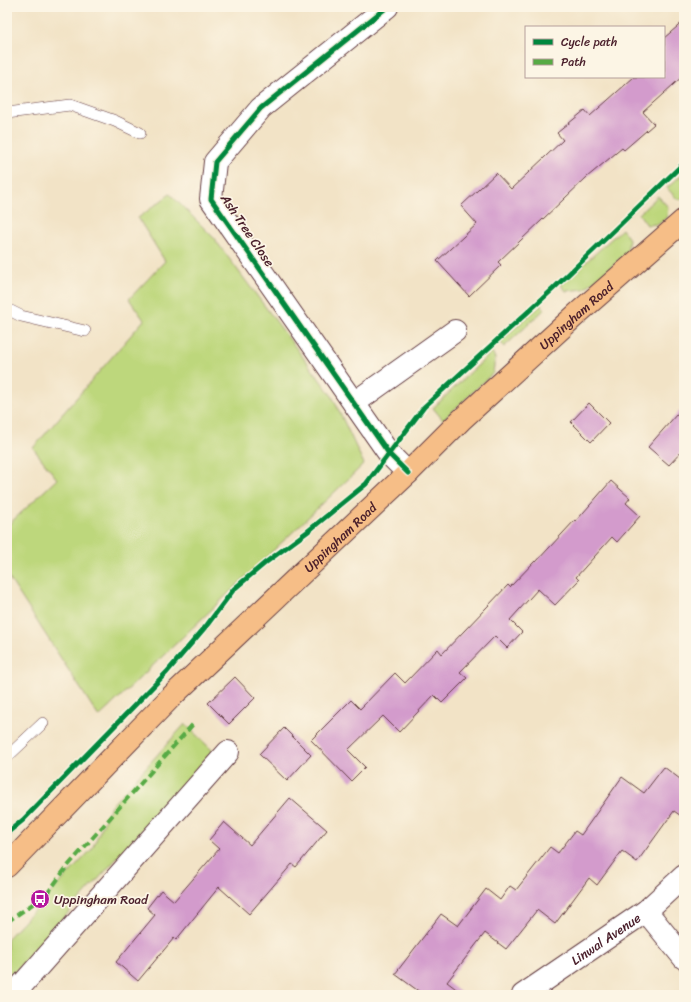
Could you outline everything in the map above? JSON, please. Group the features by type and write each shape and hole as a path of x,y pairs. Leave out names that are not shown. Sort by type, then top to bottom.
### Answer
{"highway":[{"name":"Uppingham Road","path":"7,866 170,698 408,474 461,420 578,313 684,220"}],"street":[{"name":"Ash Tree Close","path":"387,7 261,108 215,162 211,199 390,455 408,474"},
{"path":"354,403 455,332"},
{"path":"13,995 228,752"},
{"name":"Linwal Avenue","path":"523,995 646,911 684,876"},
{"path":"646,911 684,958"}],"lane":[{"path":"7,113 70,105 115,121 140,133"},
{"path":"7,309 21,316 85,331"},
{"path":"7,757 43,722"}],"green space":[{"path":"684,173 684,199 677,199 667,188"},
{"path":"170,194 213,237 332,396 364,464 99,717 7,575 7,526 57,479 33,448 144,320 129,299 165,261 138,218"},
{"path":"658,196 668,207 667,217 659,224 647,225 639,214"},
{"path":"622,229 629,239 627,252 584,289 566,291 561,285"},
{"path":"541,305 545,309 504,347 500,341"},
{"path":"492,352 495,358 493,373 443,420 433,408"},
{"path":"185,724 213,751 7,981 7,939 92,849 111,806"}],"building":[{"path":"684,21 684,75 643,112 654,124 624,150 622,148 587,177 498,262 501,265 469,296 437,261 477,224 461,206 496,173 511,189 563,140 557,133 585,110 590,116 633,78 665,78 665,37"},
{"path":"589,403 609,423 591,442 571,422"},
{"path":"684,406 684,449 669,465 648,447"},
{"path":"611,481 630,498 626,503 640,516 617,542 612,537 576,577 579,580 555,605 538,589 510,620 522,632 507,648 495,636 460,672 467,678 442,703 434,695 399,732 383,716 348,750 365,767 351,781 311,740 351,700 360,709 395,673 405,683 438,649 442,654 508,585 510,587 535,561 536,562 575,520 576,521"},
{"path":"235,677 255,698 229,724 208,703"},
{"path":"284,728 311,755 287,781 259,754"},
{"path":"664,767 684,782 684,818 674,811 637,862 622,851 597,885 589,878 555,924 537,910 506,949 485,933 447,982 464,995 424,995 395,974 441,914 458,926 486,889 500,900 510,886 516,890 550,847 558,853 575,831 581,835 622,777 644,793"},
{"path":"290,798 327,830 296,867 292,864 249,914 219,887 176,940 174,938 138,981 116,962 155,915 147,908 161,890 174,901 219,849 209,840 224,822 250,845"}],"marked path":[{"path":"7,922 47,894 66,868 194,723"}],"cycle path":[{"path":"387,7 261,108 215,162 211,199 390,455 408,473"},
{"path":"7,833 23,820 167,672 207,625 234,589 366,484 424,407 553,289 684,163"}],"place":[{"name":"Uppingham Road","path":"40,899"}]}
